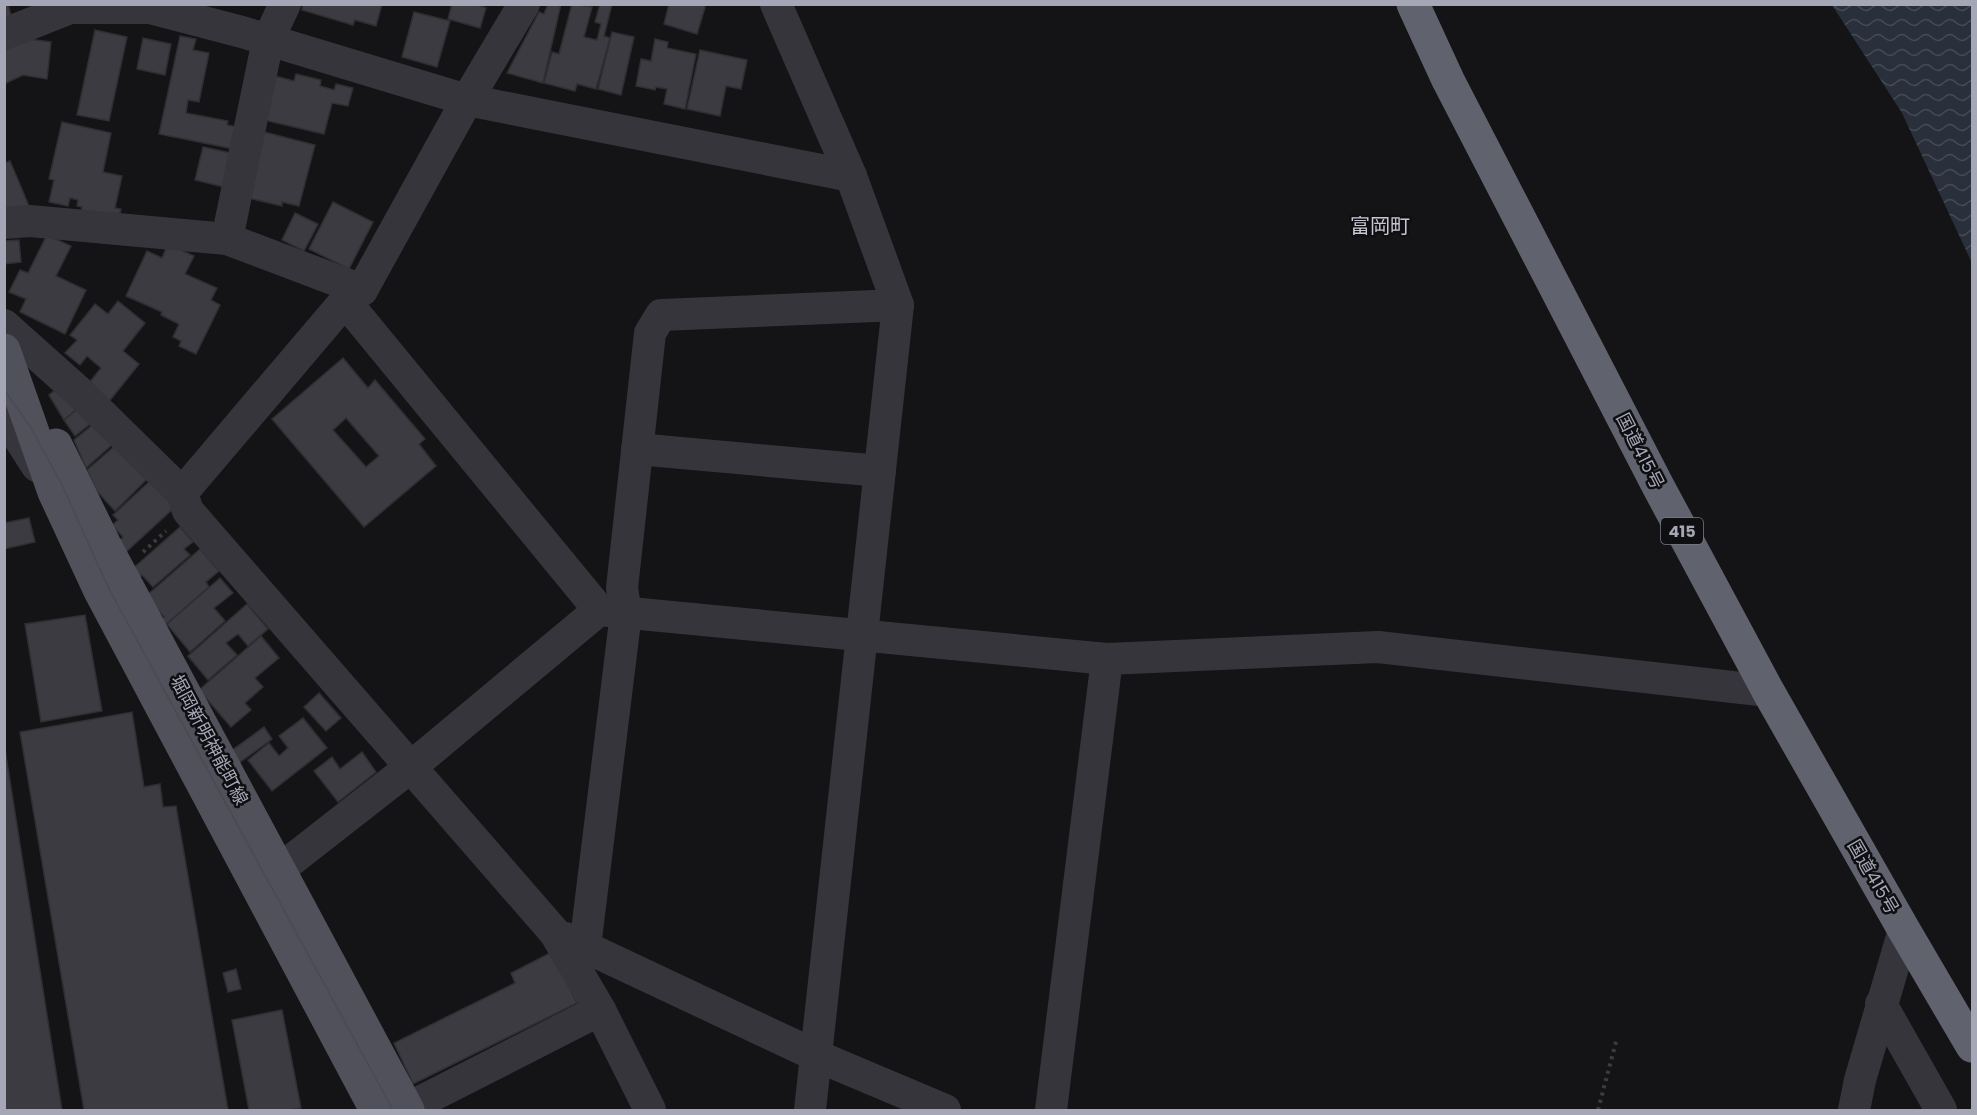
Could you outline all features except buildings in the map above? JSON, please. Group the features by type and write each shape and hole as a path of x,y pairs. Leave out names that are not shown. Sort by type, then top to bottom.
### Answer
{"highway":[{"name":"国道415号","path":"1413,4 1448,80 1658,486 1768,691 1972,1046"}],"main road":[{"name":"堀岡新明神能町線","path":"8,359 54,492 100,591 267,877 399,1110"},
{"name":"堀岡新明神能町線","path":"8,359 53,439 267,877"}],"street":[{"path":"227,239 268,40 285,4"},
{"path":"185,502 353,296 524,4"},
{"path":"776,4 851,176 898,305 810,1110"},
{"path":"4,34 70,6 150,8 268,40 467,100 851,176"},
{"path":"4,224 30,220 227,239 353,296 612,612"},
{"path":"585,947 612,612 622,588 650,333 662,315 898,305"},
{"path":"4,325 79,392 185,502 555,933 600,1010 650,1110"},
{"path":"4,415 54,492"},
{"path":"637,449 879,471"},
{"path":"267,877 612,612 1107,659 1378,647 1768,691"},
{"path":"1051,1110 1107,659"},
{"path":"1854,1110 1881,1004 1904,930"},
{"path":"555,933 817,1056 945,1110"},
{"path":"1881,1004 1941,1110"},
{"path":"399,1110 600,1010"}],"path":[{"path":"120,573 185,502"},
{"path":"1598,1110 1617,1038"}],"water":[{"path":"1832,5 1972,5 1972,263 1902,113"}],"tram line":[{"path":"4,390 30,426 63,487 109,589 393,1110"}],"district":[{"name":"富岡町","path":"1380,226"}]}
